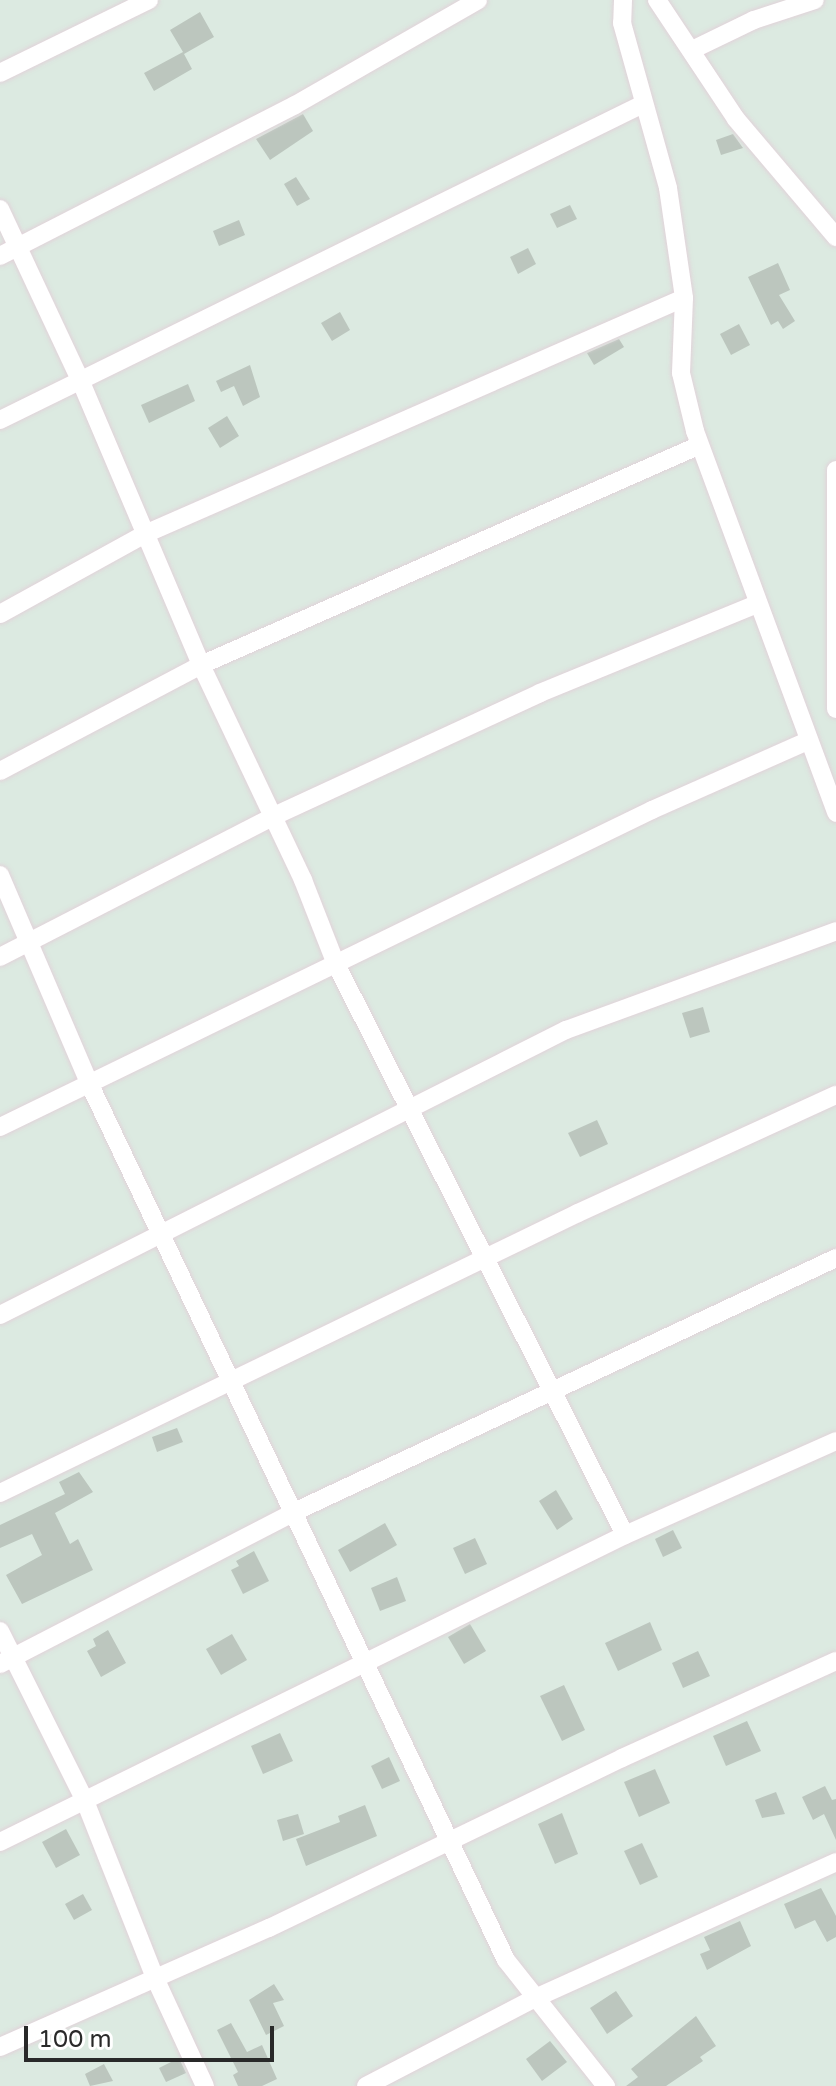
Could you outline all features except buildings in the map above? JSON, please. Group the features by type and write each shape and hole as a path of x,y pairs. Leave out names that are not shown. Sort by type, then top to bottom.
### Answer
{"street":[{"path":"0,73 149,0"},
{"path":"0,256 295,105 478,0"},
{"path":"623,0 622,23 668,188 684,298 681,373 700,445 836,813"},
{"path":"657,0 736,119 836,237"},
{"path":"692,50 754,20 815,0"},
{"path":"0,420 643,104"},
{"path":"0,209 81,382 201,665 336,964 625,1535"},
{"path":"0,614 145,534 684,298"},
{"path":"0,771 201,665 700,445"},
{"path":"836,470 836,709"},
{"path":"0,957 272,817 540,693 757,604"},
{"path":"0,1127 652,810 808,741"},
{"path":"0,875 89,1083 506,1960 597,2083"},
{"path":"0,1315 566,1030 836,931"},
{"path":"0,1493 484,1259 836,1095"},
{"path":"7,1661 292,1513 836,1258"},
{"path":"0,1842 367,1665 625,1535 836,1441"},
{"path":"0,1631 7,1661 85,1801 155,1978 205,2086"},
{"path":"0,2047 836,1661"},
{"path":"366,2086 533,1999 836,1862"}]}
